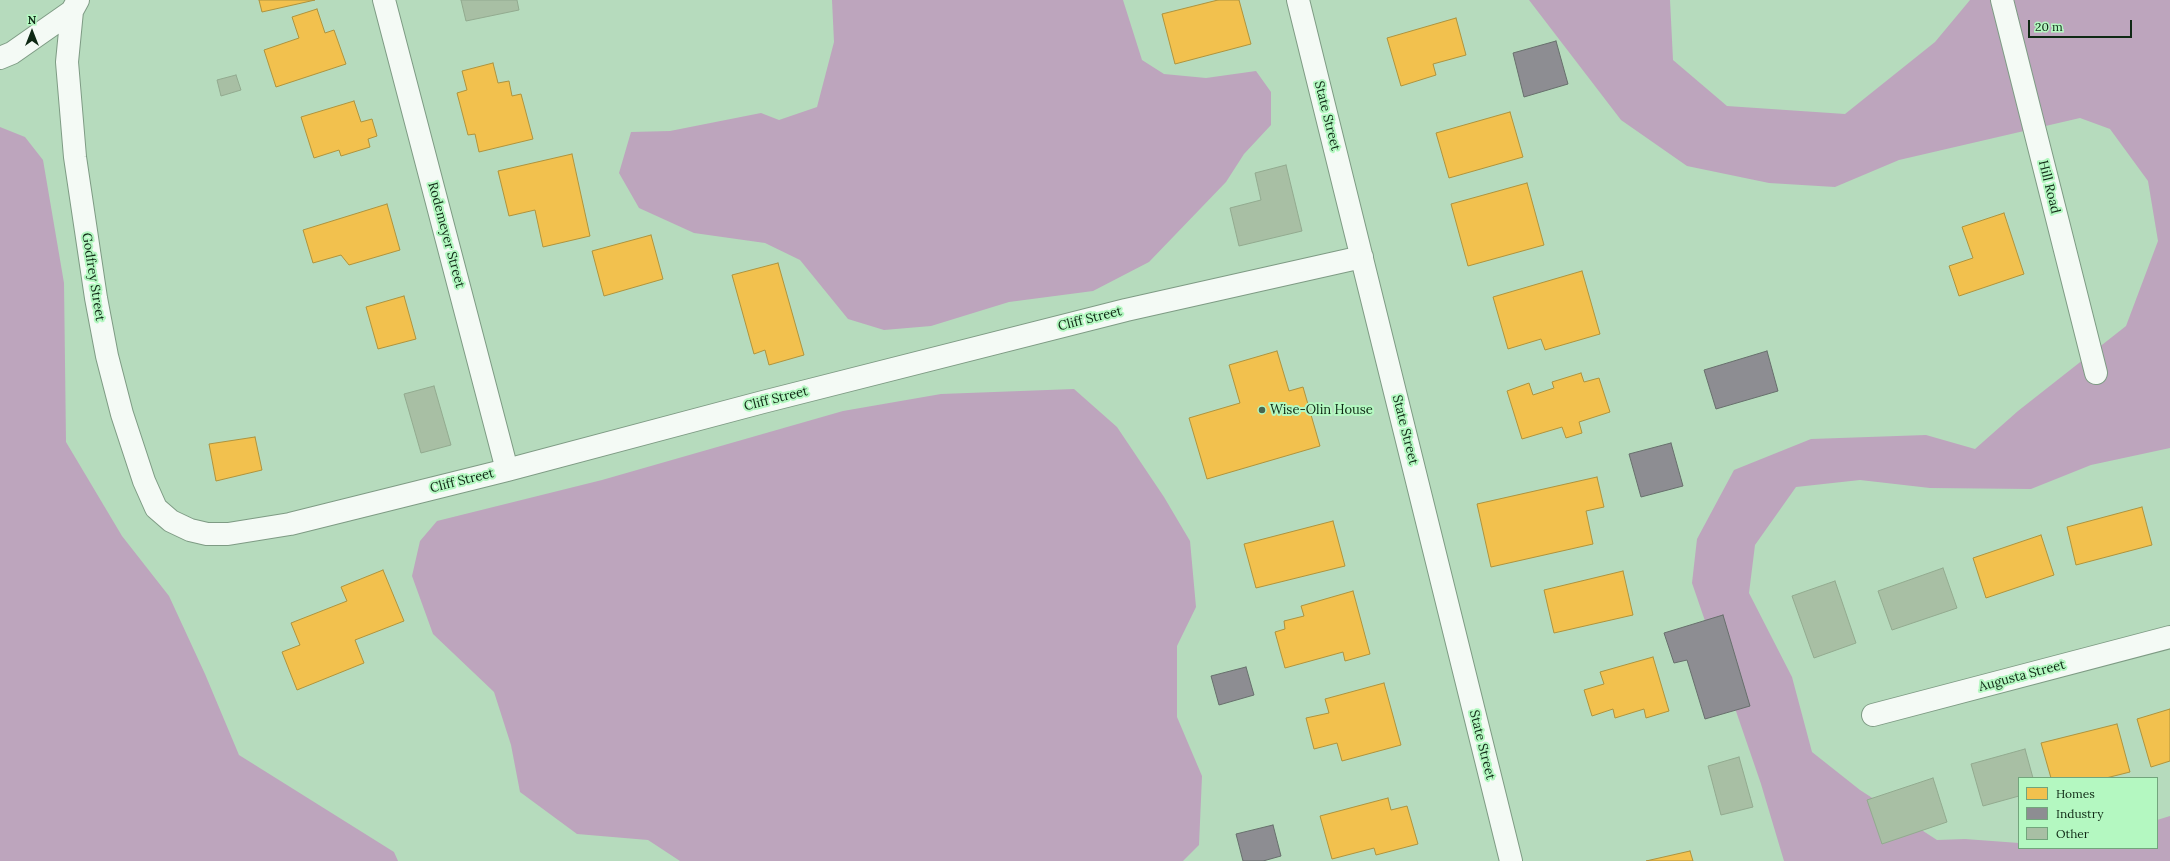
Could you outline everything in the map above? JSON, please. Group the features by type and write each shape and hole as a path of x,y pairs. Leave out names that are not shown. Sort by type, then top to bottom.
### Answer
{"street":[{"name":"Rodemeyer Street","path":"384,0 507,470"},
{"name":"State Street","path":"1298,0 1511,861"},
{"name":"Hill Road","path":"2002,0 2096,373"},
{"path":"0,58 12,53 75,5"},
{"name":"Godfrey Street","path":"75,5 67,62 75,157 96,298 107,356 122,414 144,481 156,508 171,520 190,530"},
{"name":"Cliff Street","path":"190,530 207,534 228,534 290,524 507,470 763,402 1119,312 1362,257"},
{"name":"Augusta Street","path":"1873,715 2170,637"}],"shaded area":[{"path":"832,0 1123,0 1142,60 1164,74 1206,78 1256,71 1271,92 1271,125 1244,154 1226,182 1149,262 1093,291 1009,302 931,326 884,330 848,319 800,260 765,243 694,233 639,208 619,173 631,132 670,131 761,113 779,120 817,107 834,42"},
{"path":"1529,0 1670,0 1673,60 1727,106 1845,114 1935,42 1970,0 2170,0 2170,448 2091,465 2031,489 1930,488 1860,480 1796,487 1755,545 1749,593 1792,677 1812,752 1860,790 1937,840 1965,839 2018,843 2018,849 2158,849 2158,820 2170,816 2170,861 1784,861 1761,784 1692,583 1697,539 1734,470 1811,439 1926,435 1975,449 2018,411 2126,326 2158,241 2148,181 2110,129 2080,118 1899,160 1835,187 1769,183 1687,166 1621,120"},
{"path":"0,127 25,137 43,160 64,283 66,442 122,536 169,596 205,674 239,755 394,852 398,861 0,861"},
{"path":"1074,389 1117,427 1164,497 1190,541 1196,607 1177,646 1177,717 1202,776 1199,845 1183,861 680,861 648,840 577,834 520,792 511,745 494,692 433,634 412,576 420,541 437,521 602,480 843,411 941,394"}],"building: Homes":[{"path":"259,0 315,0 262,12"},
{"path":"1218,0 1239,0 1251,44 1175,64 1162,14"},
{"path":"317,9 325,33 334,30 346,64 276,87 264,50 299,38 292,17"},
{"path":"1456,18 1466,55 1433,64 1436,75 1401,86 1387,38"},
{"path":"493,63 498,83 509,81 512,96 521,94 533,139 479,152 475,134 468,135 457,93 467,90 462,71"},
{"path":"354,101 361,122 372,119 377,136 368,139 370,147 341,156 339,150 314,158 301,117"},
{"path":"1510,112 1523,157 1449,178 1436,133"},
{"path":"572,154 590,236 543,247 535,210 509,216 498,171"},
{"path":"1527,183 1544,245 1468,266 1451,204"},
{"path":"387,204 400,250 349,265 341,255 313,263 303,230"},
{"path":"2004,213 2024,274 1959,296 1949,266 1973,258 1962,227"},
{"path":"651,235 663,279 604,296 592,251"},
{"path":"778,263 804,355 769,365 765,350 754,354 732,275"},
{"path":"1582,271 1600,334 1545,350 1541,339 1508,349 1493,297"},
{"path":"404,296 416,339 378,349 366,307"},
{"name":"Wise-Olin House","path":"1277,351 1289,391 1303,387 1320,446 1207,479 1189,418 1240,403 1229,365"},
{"path":"1581,373 1584,382 1599,378 1610,412 1579,422 1582,433 1566,438 1562,427 1522,439 1507,391 1529,383 1533,395 1554,388 1552,382"},
{"path":"255,437 262,470 216,481 209,444"},
{"path":"1597,477 1604,507 1586,511 1593,544 1491,567 1477,504"},
{"path":"2142,507 2152,545 2076,565 2067,527"},
{"path":"1333,521 1345,566 1256,588 1244,544"},
{"path":"2041,535 2054,575 1986,598 1973,558"},
{"path":"383,570 404,621 355,640 364,663 297,690 282,652 300,645 291,623 347,601 341,587"},
{"path":"1623,571 1633,615 1554,633 1544,590"},
{"path":"1353,591 1370,654 1345,661 1343,652 1285,668 1275,632 1285,629 1284,621 1304,616 1301,606"},
{"path":"1653,657 1669,711 1646,718 1644,709 1615,718 1613,709 1592,716 1584,690 1604,684 1600,672"},
{"path":"1384,683 1401,745 1342,761 1337,743 1314,749 1306,718 1329,713 1325,699"},
{"path":"2170,709 2170,761 2151,767 2137,719"},
{"path":"2117,724 2130,772 2110,777 2051,777 2041,743"},
{"path":"1388,798 1391,810 1407,806 1418,844 1376,855 1374,848 1332,859 1320,816"},
{"path":"1690,851 1693,861 1646,861"}],"building: Industry":[{"path":"1556,41 1568,84 1524,97 1513,53"},
{"path":"1767,351 1778,391 1716,409 1704,370"},
{"path":"1671,443 1683,486 1641,497 1629,454"},
{"path":"1723,615 1750,706 1705,719 1687,660 1674,663 1664,633"},
{"path":"1246,667 1254,695 1219,705 1211,676"},
{"path":"1273,825 1281,856 1263,861 1243,861 1236,834"}],"building: Other":[{"path":"461,0 517,0 519,10 466,21"},
{"path":"236,75 241,90 221,96 217,80"},
{"path":"1286,165 1302,231 1239,246 1230,208 1261,200 1255,173"},
{"path":"434,386 451,445 421,453 404,394"},
{"path":"1943,568 1957,608 1892,630 1878,591"},
{"path":"1835,581 1856,643 1814,658 1792,596"},
{"path":"2025,749 2033,777 2018,777 2018,796 1983,806 1971,764"},
{"path":"1739,757 1753,807 1721,815 1708,766"},
{"path":"1933,778 1947,822 1882,844 1867,800"}],"place":[{"name":"Wise-Olin House","path":"1262,410"}]}
